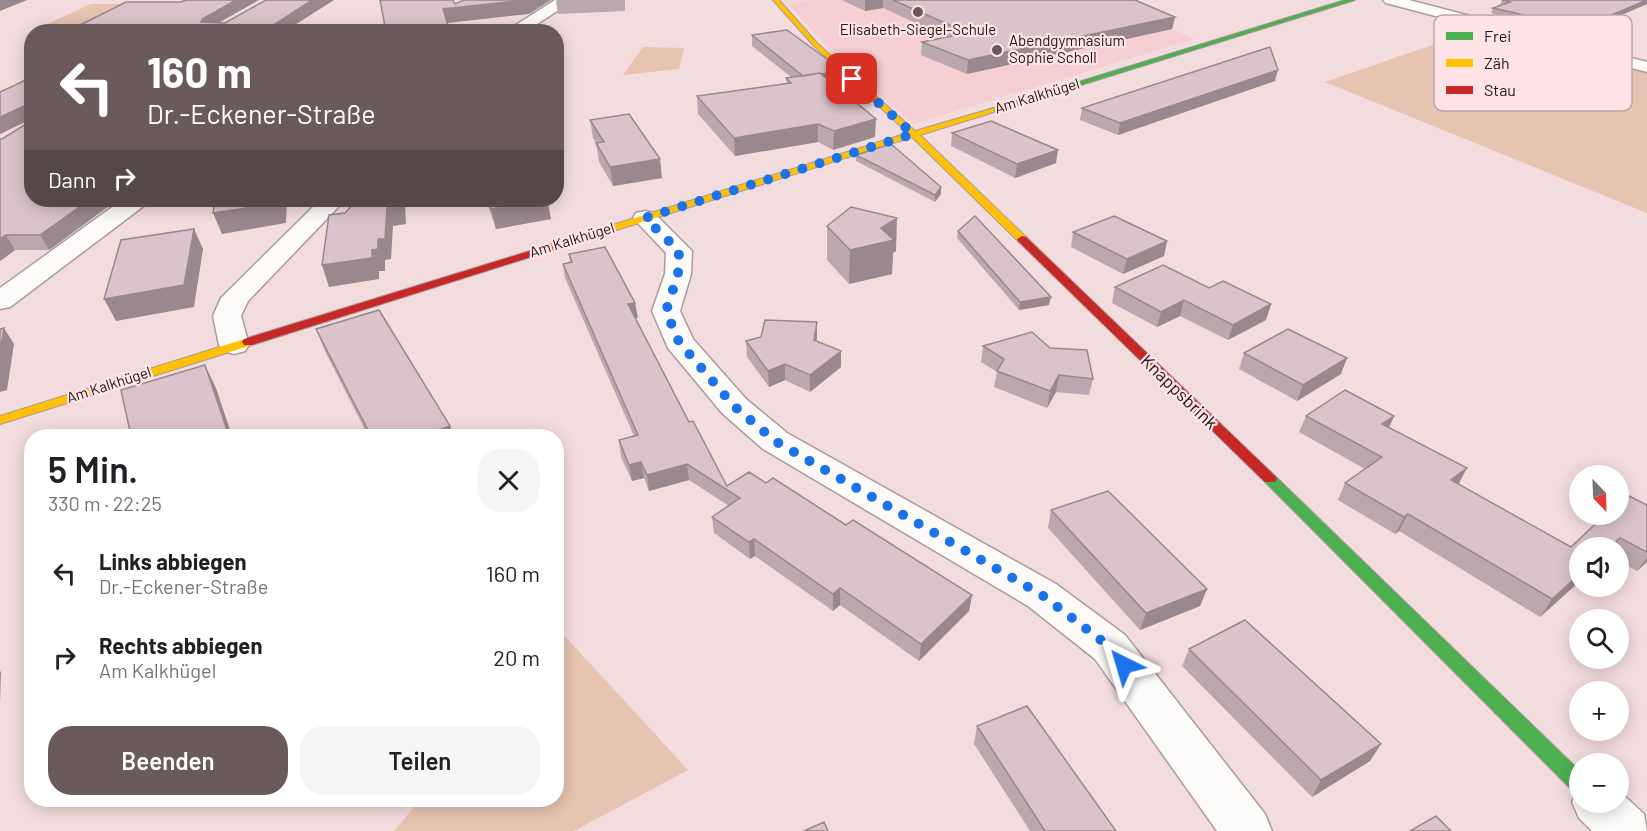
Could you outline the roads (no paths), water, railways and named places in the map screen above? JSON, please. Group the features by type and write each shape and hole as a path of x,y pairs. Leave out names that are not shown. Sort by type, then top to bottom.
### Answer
{"street":[{"path":"526,24 566,0"},
{"name":"Knappsbrink","path":"776,0 816,45 913,134 1175,386 1569,774"},
{"name":"Am Kalkhügel","path":"0,420 913,134 1352,0"},
{"path":"1391,0 1448,15"},
{"path":"1632,63 1647,67"},
{"path":"0,301 128,207"},
{"path":"234,345 227,315 235,298 326,207"},
{"path":"645,218 679,251 678,274 666,311 679,342 734,406 775,441 1042,595 1110,647 1246,831"},
{"path":"1608,813 1626,831"}],"place":[{"name":"Elisabeth-Siegel-Schule","path":"918,12"},
{"name":"Abendgymnasium Sophie Scholl","path":"997,50"}]}
